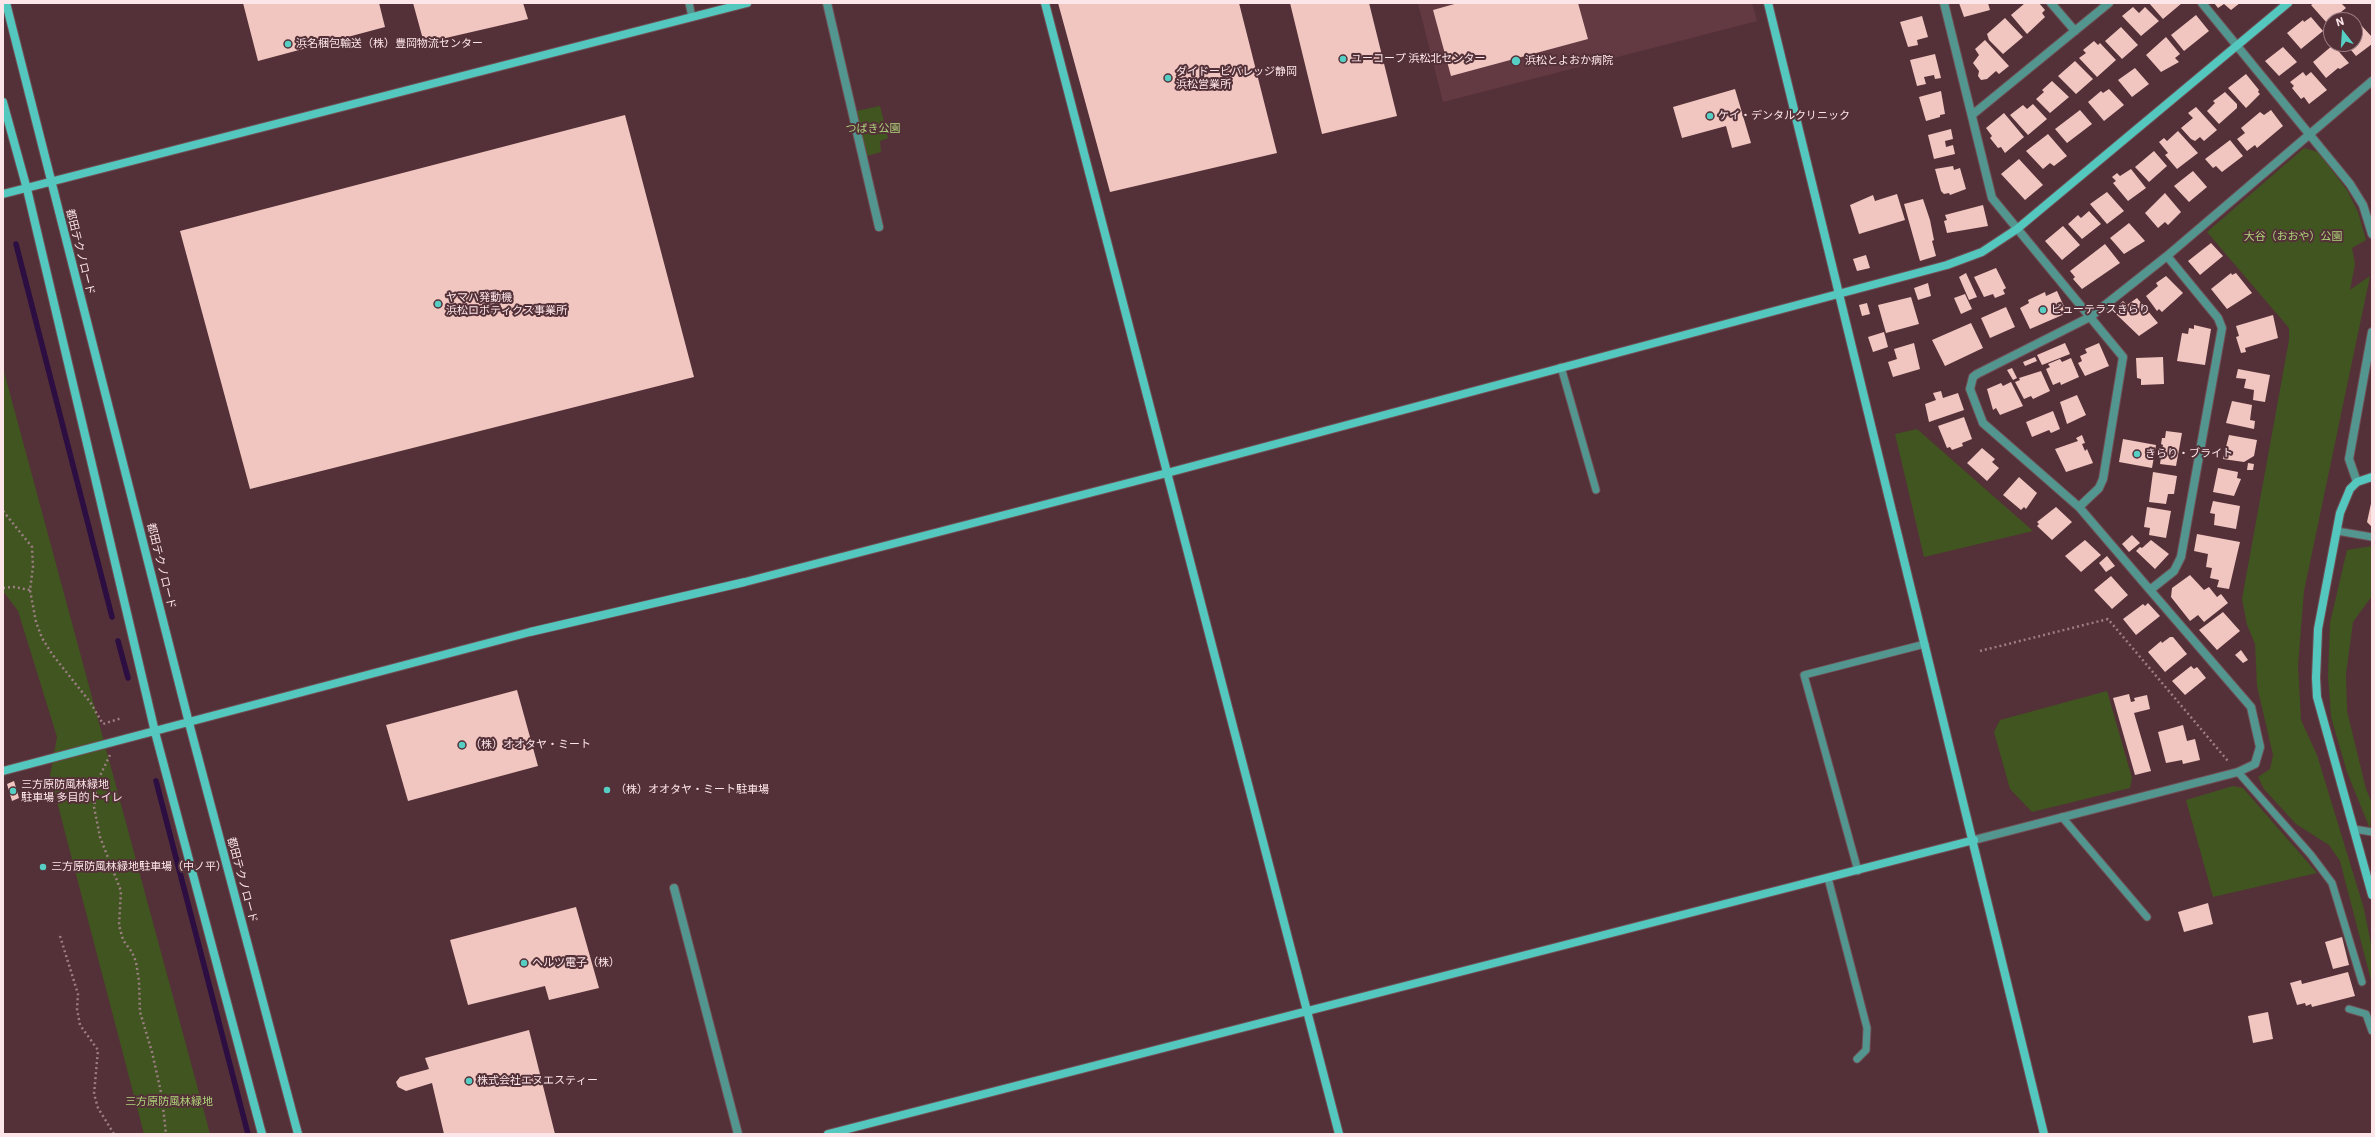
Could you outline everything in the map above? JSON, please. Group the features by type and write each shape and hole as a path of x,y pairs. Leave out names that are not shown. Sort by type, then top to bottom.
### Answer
{"street":[{"name":"都田テクノロード","path":"6,3 189,723 298,1134"},
{"path":"3,194 747,3"},
{"path":"827,3 879,227"},
{"path":"1044,3 1339,1134"},
{"path":"1768,3 1974,840 2044,1134"},
{"path":"1944,3 1992,198 2122,354 2123,362 2101,484 2079,507"},
{"path":"2051,3 2075,31"},
{"path":"1972,116 2109,3"},
{"path":"2202,3 2350,184 2363,205 2372,234"},
{"path":"3,771 111,744 530,632 745,582 1167,473 1947,265 1982,252 2017,229 2288,3"},
{"path":"828,1134 2062,818 2252,767 2260,750 2253,711 2079,507 1983,422 1970,389 1973,377 1977,374 2090,317 2167,256 2309,133 2372,81"},
{"path":"3,102 27,189 155,732 262,1134"},
{"path":"2150,590 2174,570 2181,557 2222,328 2218,318 2167,256"},
{"path":"2357,482 2349,459 2372,332"},
{"path":"2372,477 2357,482 2345,498 2318,628 2316,678 2317,697 2372,895"},
{"path":"674,888 738,1134"}],"lane":[{"path":"688,3 692,17"},
{"path":"1561,368 1596,490"},
{"path":"2337,531 2372,537"},
{"path":"1858,870 1804,675 1926,644"},
{"path":"2238,772 2311,855 2332,883 2362,982"},
{"path":"2062,818 2147,917"},
{"path":"2354,830 2372,832"},
{"path":"1828,878 1867,1028 1866,1050 1858,1059"},
{"path":"2350,1009 2366,1014 2372,1031"}],"path":[{"path":"3,511 32,547 33,567 30,590 36,622 52,654 90,702 103,724 122,718"},
{"path":"3,588 14,587 30,590"},
{"path":"1980,651 2108,618 2238,772"},
{"path":"111,744 112,751 97,782 94,807 100,837 120,891 119,926 123,940 132,952 136,962 139,981 140,1012 152,1052 160,1089 166,1134"},
{"path":"60,936 65,958 73,974 78,994 77,1009 80,1025 98,1050 94,1094 98,1108 114,1134"}],"shaded area":[{"name":"浜松とよおか病院","path":"1418,3 1752,3 1757,21 1443,102"}],"green space":[{"name":"つばき公園","path":"880,106 888,138 880,141 881,152 867,156 856,111"},
{"name":"大谷（おおや）公園","path":"2304,148 2318,152 2347,190 2358,212 2366,240 2352,248 2355,264 2350,290 2370,276 2304,591 2298,666 2301,720 2317,755 2364,909 2372,949 2372,984 2340,861 2329,845 2296,824 2264,789 2258,777 2270,769 2273,755 2257,686 2255,644 2247,625 2242,599 2289,340 2289,328 2207,232"},
{"name":"三方原防風林緑地","path":"3,368 210,1134 144,1134 50,775 57,737 18,611 3,591"},
{"path":"1917,429 2033,531 1924,557 1895,434"},
{"path":"2372,546 2372,596 2353,622 2346,674 2347,711 2366,789 2372,803 2370,829 2347,772 2331,717 2328,675 2330,623 2347,550"},
{"path":"2107,691 2132,778 2130,788 2032,812 2010,789 1994,732 2000,720"},
{"path":"2233,786 2243,788 2317,873 2213,897 2186,800"}],"building":[{"name":"浜名梱包輸送（株）豊岡物流センター","path":"243,3 379,3 385,27 258,61"},
{"path":"413,3 523,3 528,19 424,43"},
{"name":"ダイドービバレッジ静岡 浜松営業所","path":"1058,3 1239,3 1277,153 1110,192"},
{"name":"ユーコープ 浜松北センター","path":"1290,3 1369,3 1397,116 1322,134"},
{"path":"1458,3 1578,3 1588,39 1451,76 1433,10"},
{"path":"1959,3 1988,3 1990,10 1964,17"},
{"path":"2025,3 2039,3 2045,10 2042,13 2045,17 2027,34 2011,15"},
{"path":"2149,3 2182,3 2163,19"},
{"path":"2214,3 2240,3 2231,10 2224,4 2218,8"},
{"path":"2314,3 2341,3 2346,8 2341,12 2323,12 2323,18 2311,5"},
{"path":"2133,7 2139,13 2145,7 2159,21 2141,36 2122,16"},
{"path":"2196,15 2209,31 2184,51 2171,35"},
{"path":"1922,16 1928,37 1917,40 1918,45 1908,47 1900,22"},
{"path":"2311,17 2323,31 2301,49 2287,33 2303,20 2304,22"},
{"path":"2005,18 2023,37 2003,54 1989,40 1987,34"},
{"path":"2121,27 2138,45 2122,59 2105,41"},
{"path":"2363,27 2372,37 2372,44 2363,51"},
{"path":"2166,37 2180,54 2175,58 2179,62 2161,72 2146,55"},
{"path":"1985,40 2009,66 1999,74 1996,71 1987,79 1981,80 1978,76 1979,71 1973,63 1979,55 1975,49"},
{"path":"2094,41 2098,45 2100,43 2116,60 2097,77 2079,58 2086,53 2083,50"},
{"path":"2283,47 2297,62 2279,76 2265,61"},
{"path":"2325,52 2339,52 2349,63 2340,69 2338,68 2326,78 2313,62"},
{"path":"2353,52 2361,52 2356,56"},
{"path":"1935,54 1941,78 1935,79 1934,75 1924,77 1926,84 1917,86 1910,60"},
{"path":"2075,61 2093,79 2076,94 2058,76"},
{"path":"2135,68 2149,84 2132,97 2118,80"},
{"path":"2303,72 2306,76 2311,72 2327,90 2309,104 2304,97 2301,99 2292,88 2294,86 2290,82"},
{"path":"2246,74 2259,90 2258,92 2260,94 2246,108 2228,88"},
{"path":"2052,81 2069,97 2050,113 2036,99 2044,92 2042,90"},
{"name":"ケイ・デンタルクリニック","path":"1735,89 1751,143 1732,148 1726,126 1682,138 1673,107"},
{"path":"2109,89 2124,105 2104,121 2088,102 2101,91 2103,93"},
{"path":"1941,91 1945,114 1926,121 1919,97"},
{"path":"2225,92 2237,104 2237,108 2219,124 2207,111 2215,103 2213,101"},
{"path":"2033,104 2047,119 2028,135 2010,115 2023,105 2027,109"},
{"path":"2196,107 2217,130 2204,141 2200,137 2195,141 2191,139 2181,128 2193,118 2188,113"},
{"path":"2080,110 2092,124 2067,143 2055,129"},
{"path":"2271,110 2283,126 2257,148 2255,145 2247,151 2237,139 2245,133 2241,128 2260,112 2264,115"},
{"path":"2004,113 2024,137 2005,153 2001,147 1998,148 1990,138 1992,136 1986,128"},
{"name":"ヤマハ発動機 浜松ロボティクス事業所","path":"625,115 694,377 250,489 180,231"},
{"path":"1951,129 1953,139 1945,141 1946,147 1953,145 1955,154 1934,159 1928,135"},
{"path":"2178,131 2198,153 2177,169 2165,155 2168,153 2159,142 2164,138 2167,141"},
{"path":"2048,134 2067,156 2054,166 2050,163 2043,169 2026,151"},
{"path":"2230,140 2243,156 2222,172 2216,166 2213,168 2205,159"},
{"path":"2154,151 2167,166 2149,182 2135,167"},
{"path":"2019,159 2043,185 2025,200 2001,174"},
{"path":"1953,166 1954,170 1960,168 1966,189 1950,195 1949,193 1944,194 1941,191 1935,169"},
{"path":"2131,169 2146,188 2128,201 2113,183 2116,181 2112,177 2117,173 2120,176"},
{"path":"2193,171 2207,187 2189,202 2174,186"},
{"path":"2107,192 2124,211 2107,224 2090,204"},
{"path":"2165,193 2181,212 2168,225 2165,222 2158,228 2145,213"},
{"path":"1897,194 1905,220 1859,234 1850,205 1873,195 1875,201"},
{"path":"1923,199 1930,220 1934,240 1932,241 1936,256 1920,261 1904,204"},
{"path":"1983,205 1988,226 1947,233 1944,221 1947,220 1945,215"},
{"path":"2089,211 2101,224 2082,239 2068,224 2078,215 2081,218"},
{"path":"2129,223 2145,241 2124,254 2110,238"},
{"path":"2063,226 2080,245 2062,260 2045,241"},
{"path":"2211,243 2223,256 2200,275 2188,261"},
{"path":"2105,244 2120,263 2082,289 2073,279 2075,277 2070,271"},
{"path":"1866,255 1870,268 1857,271 1853,259"},
{"path":"1996,268 2006,288 2003,290 2005,294 1995,298 1993,294 1984,297 1974,277"},
{"path":"1966,273 1977,297 1969,300 1959,277"},
{"path":"2231,273 2232,275 2236,273 2252,293 2227,309 2211,289"},
{"path":"2166,276 2183,293 2162,312 2159,309 2157,311 2146,296 2158,286 2156,283"},
{"path":"1928,283 1931,296 1918,300 1914,288"},
{"name":"ビューテラスきらり","path":"2057,291 2067,313 2030,329 2020,308 2029,303 2028,300 2045,292 2046,296"},
{"path":"1965,294 1972,309 1961,314 1954,298"},
{"path":"1911,297 1919,324 1886,333 1878,305"},
{"path":"2137,298 2158,323 2139,336 2116,314 2122,308 2119,305 2123,301 2127,305"},
{"path":"1867,303 1870,314 1862,316 1859,305"},
{"path":"2006,307 2015,327 1990,338 1981,318"},
{"path":"2273,315 2278,338 2245,348 2246,352 2241,353 2236,337 2239,336 2236,326"},
{"path":"1971,323 1983,348 1945,366 1932,340"},
{"path":"2194,325 2211,329 2205,365 2177,361 2182,333 2188,334 2189,328 2194,329"},
{"path":"1884,332 1888,347 1873,352 1868,337"},
{"path":"1914,343 1920,369 1893,377 1888,362 1897,359 1894,349"},
{"path":"2065,343 2070,354 2042,365 2037,355"},
{"path":"2099,343 2109,366 2085,376 2078,363 2082,361 2080,356 2087,353 2085,349"},
{"path":"2035,357 2037,361 2025,366 2023,362"},
{"path":"2163,357 2164,384 2141,385 2141,379 2137,378 2136,358"},
{"path":"2071,358 2079,377 2061,385 2060,382 2053,385 2046,369 2050,367 2048,364 2060,359 2062,362"},
{"path":"2012,368 2017,378 2013,380 2007,370"},
{"path":"2238,369 2270,375 2265,402 2253,400 2254,390 2244,388 2246,379 2236,378"},
{"path":"2041,371 2050,391 2033,399 2031,396 2024,399 2015,382 2020,380 2019,378"},
{"path":"2011,382 2023,406 2000,415 1996,408 1993,410 1987,389 2001,383 2003,386"},
{"path":"1941,391 1943,398 1958,393 1964,410 1929,422 1925,404 1936,400 1933,393"},
{"path":"2077,395 2086,415 2067,424 2060,402"},
{"path":"2232,401 2252,405 2250,420 2255,421 2254,429 2226,423"},
{"path":"2053,411 2060,429 2051,433 2049,430 2032,437 2026,422"},
{"path":"1964,417 1972,439 1962,443 1963,446 1952,450 1950,447 1947,448 1938,426"},
{"path":"2166,431 2182,433 2176,466 2160,464 2163,445 2161,444 2162,438 2165,438"},
{"path":"2082,435 2085,443 2082,444 2085,451 2087,449 2093,463 2066,472 2055,449 2078,441 2076,438"},
{"path":"2229,435 2257,440 2254,456 2244,462 2223,459"},
{"name":"きらり・ブライト","path":"2123,439 2156,445 2152,468 2119,462"},
{"path":"1982,448 1995,459 1992,462 1999,468 1987,481 1967,463"},
{"path":"2248,463 2254,464 2253,470 2247,470"},
{"path":"2218,468 2238,472 2237,478 2241,479 2234,496 2213,492"},
{"path":"2153,472 2177,476 2174,494 2168,494 2166,504 2149,502"},
{"path":"2019,477 2037,493 2026,509 2024,507 2021,510 2003,495"},
{"path":"2372,499 2372,527 2367,522"},
{"path":"2213,501 2240,506 2236,529 2214,525 2215,514 2210,513"},
{"path":"2056,507 2072,522 2052,540 2037,526 2039,524 2037,522"},
{"path":"2147,507 2171,511 2166,538 2149,535 2150,528 2144,527"},
{"path":"2197,534 2240,542 2229,589 2217,587 2219,580 2210,578 2212,568 2206,567 2208,554 2194,551"},
{"path":"2132,535 2140,543 2129,552 2122,544"},
{"path":"2085,540 2101,555 2081,572 2065,556"},
{"path":"2151,540 2169,554 2155,569 2136,551"},
{"path":"2107,556 2115,566 2106,572 2099,563"},
{"path":"2190,575 2204,590 2209,587 2217,597 2221,594 2228,603 2204,622 2198,615 2190,621 2171,597 2172,588"},
{"path":"2111,576 2128,595 2112,609 2094,590"},
{"path":"2148,603 2160,616 2136,635 2123,619 2143,604 2145,606"},
{"path":"2223,612 2240,631 2217,650 2199,630"},
{"path":"2170,637 2173,637 2187,654 2165,672 2148,652 2161,641 2162,643"},
{"path":"2241,650 2248,660 2243,663 2235,655"},
{"path":"2191,666 2194,669 2197,667 2206,678 2185,695 2172,681"},
{"name":"（株）オオタヤ・ミート","path":"517,690 538,766 408,801 386,725"},
{"path":"2129,694 2131,702 2135,701 2134,698 2147,695 2150,709 2134,713 2151,771 2135,775 2113,698"},
{"path":"2183,725 2187,741 2195,739 2200,760 2183,764 2182,760 2166,763 2158,732"},
{"name":"三方原防風林緑地 駐車場 多目的トイレ","path":"14,781 19,798 12,801 7,784"},
{"path":"2208,903 2213,924 2184,932 2178,912"},
{"name":"ヘルツ電子（株）","path":"576,907 599,988 549,1000 545,986 468,1005 450,940"},
{"path":"2342,937 2349,965 2333,969 2325,942"},
{"path":"2348,972 2355,996 2312,1007 2311,1004 2306,1006 2305,1003 2297,1005 2290,983 2301,980 2302,984"},
{"path":"2268,1012 2273,1039 2253,1043 2248,1016"},
{"name":"株式会社エヌエスティー","path":"529,1030 555,1134 444,1134 432,1083 406,1091 398,1087 396,1082 400,1077 429,1069 425,1058"}],"waterway":[{"path":"16,244 112,617"},
{"path":"118,641 128,678"},
{"path":"156,781 248,1134"}],"place":[{"name":"浜名梱包輸送（株）豊岡物流センター","path":"288,44"},
{"name":"ユーコープ 浜松北センター","path":"1343,59"},
{"name":"浜松とよおか病院","path":"1516,61"},
{"name":"ダイドービバレッジ静岡 浜松営業所","path":"1168,78"},
{"name":"ケイ・デンタルクリニック","path":"1710,116"},
{"name":"ヤマハ発動機 浜松ロボティクス事業所","path":"438,304"},
{"name":"ビューテラスきらり","path":"2043,310"},
{"name":"きらり・ブライト","path":"2137,454"},
{"name":"（株）オオタヤ・ミート","path":"462,745"},
{"name":"（株）オオタヤ・ミート駐車場","path":"607,790"},
{"name":"三方原防風林緑地 駐車場 多目的トイレ","path":"13,791"},
{"name":"三方原防風林緑地駐車場（中ノ平）","path":"43,867"},
{"name":"ヘルツ電子（株）","path":"524,963"},
{"name":"株式会社エヌエスティー","path":"469,1081"}]}
